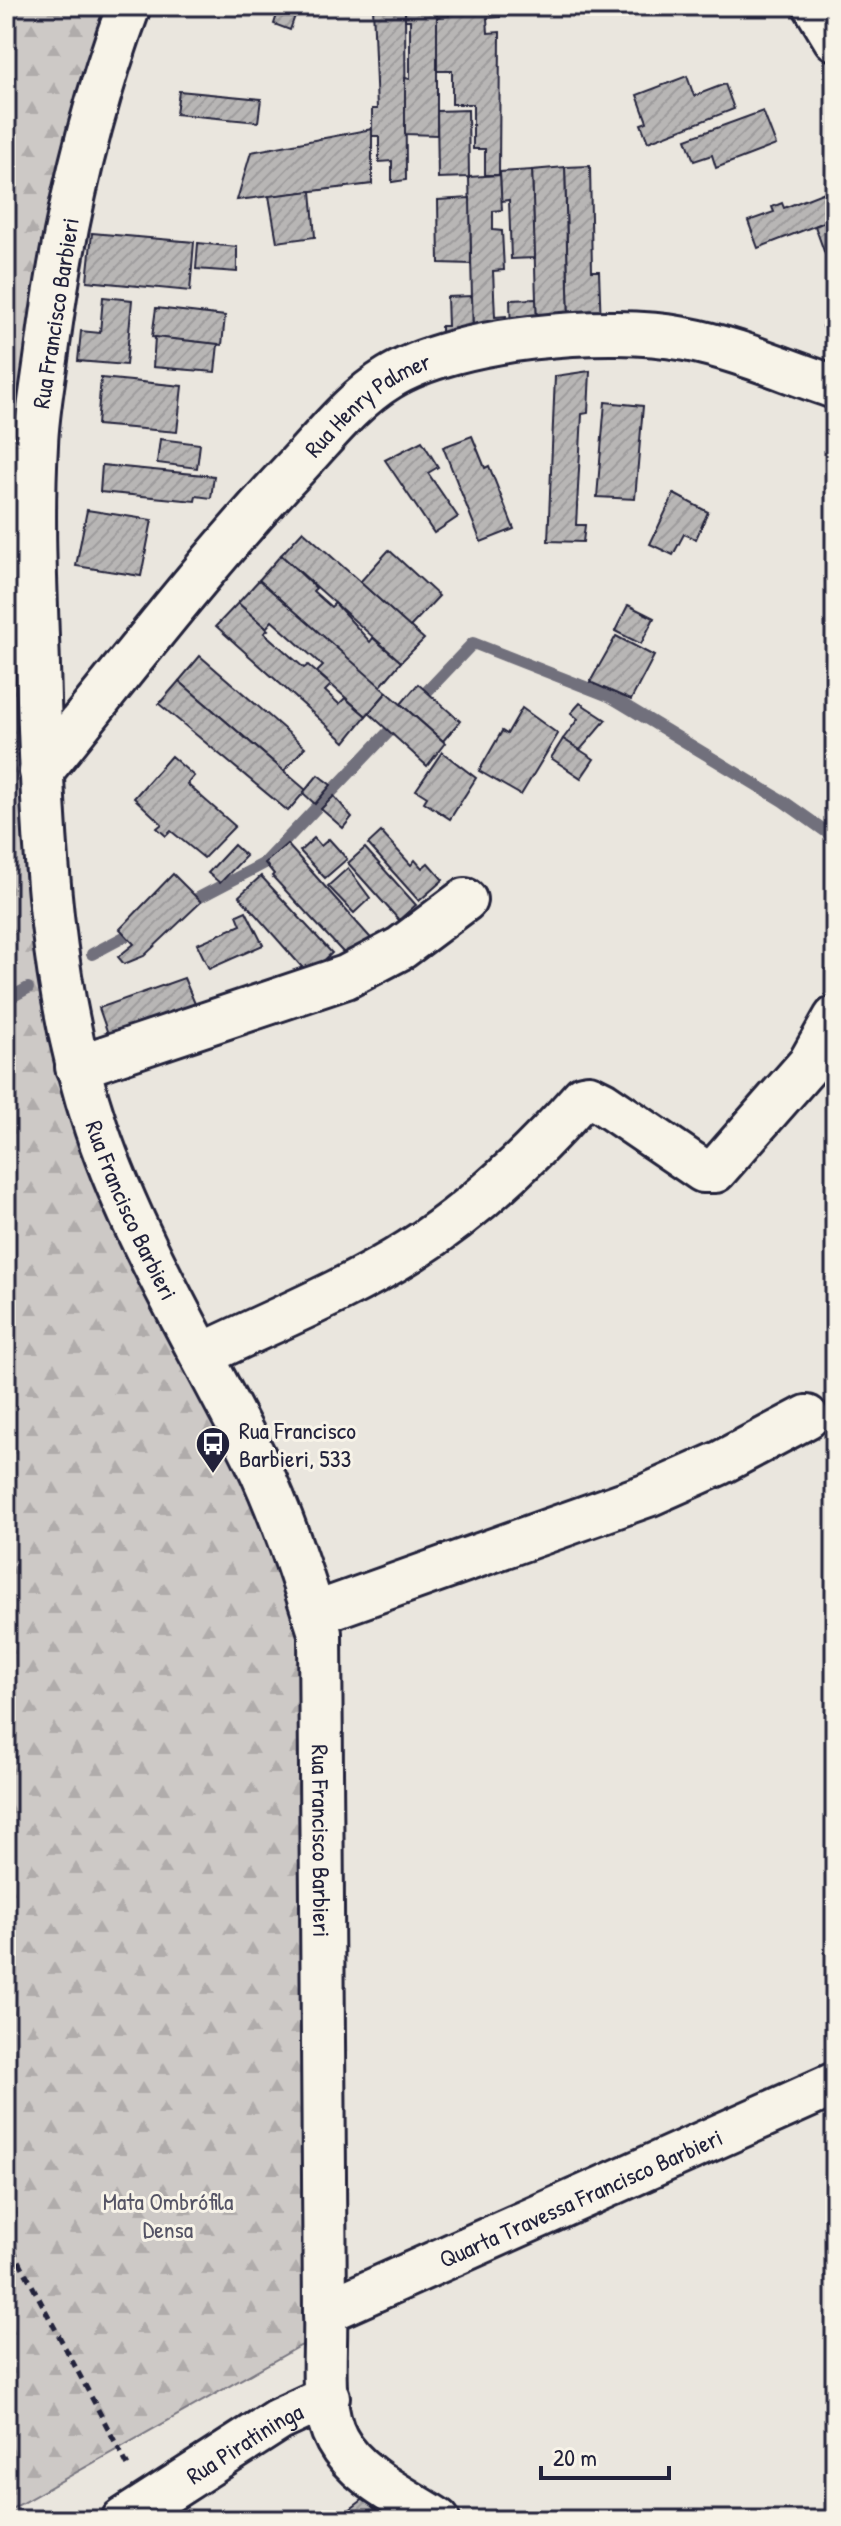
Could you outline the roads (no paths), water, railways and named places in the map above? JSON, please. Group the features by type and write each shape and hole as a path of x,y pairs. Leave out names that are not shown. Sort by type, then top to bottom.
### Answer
{"street":[{"name":"Rua Francisco Barbieri","path":"129,6 110,58 82,155 64,236 36,442 34,609 49,895 77,1067 109,1162 259,1468 298,1559 314,1614 323,1663 325,2312 328,2397 337,2440 360,2469 438,2520"},
{"path":"815,6 835,39"},
{"name":"Rua Henry Palmer","path":"41,772 255,510 364,395 391,377 425,361 475,347 630,332 687,339 835,387"},
{"path":"77,1067 346,977 401,948 465,900"},
{"path":"202,1355 409,1252 448,1224 543,1144 583,1097 589,1096 603,1103 703,1171 715,1171 809,1064 835,1018"},
{"path":"314,1614 648,1495 720,1463 807,1417"},
{"name":"Quarta Travessa Francisco Barbieri","path":"325,2312 835,2084"},
{"name":"Rua Piratininga","path":"136,2512 278,2420 328,2397"}],"waterway":[{"path":"416,703 473,643 611,697 783,801 835,838"},
{"path":"183,906 263,864 398,722"},
{"path":"92,954 139,929"},
{"path":"6,1000 28,988"}],"place":[{"name":"Rua Francisco Barbieri, 533","path":"213,1475"}],"park label":[{"name":"Mata Ombrófila Densa","path":"168,2215"}]}
